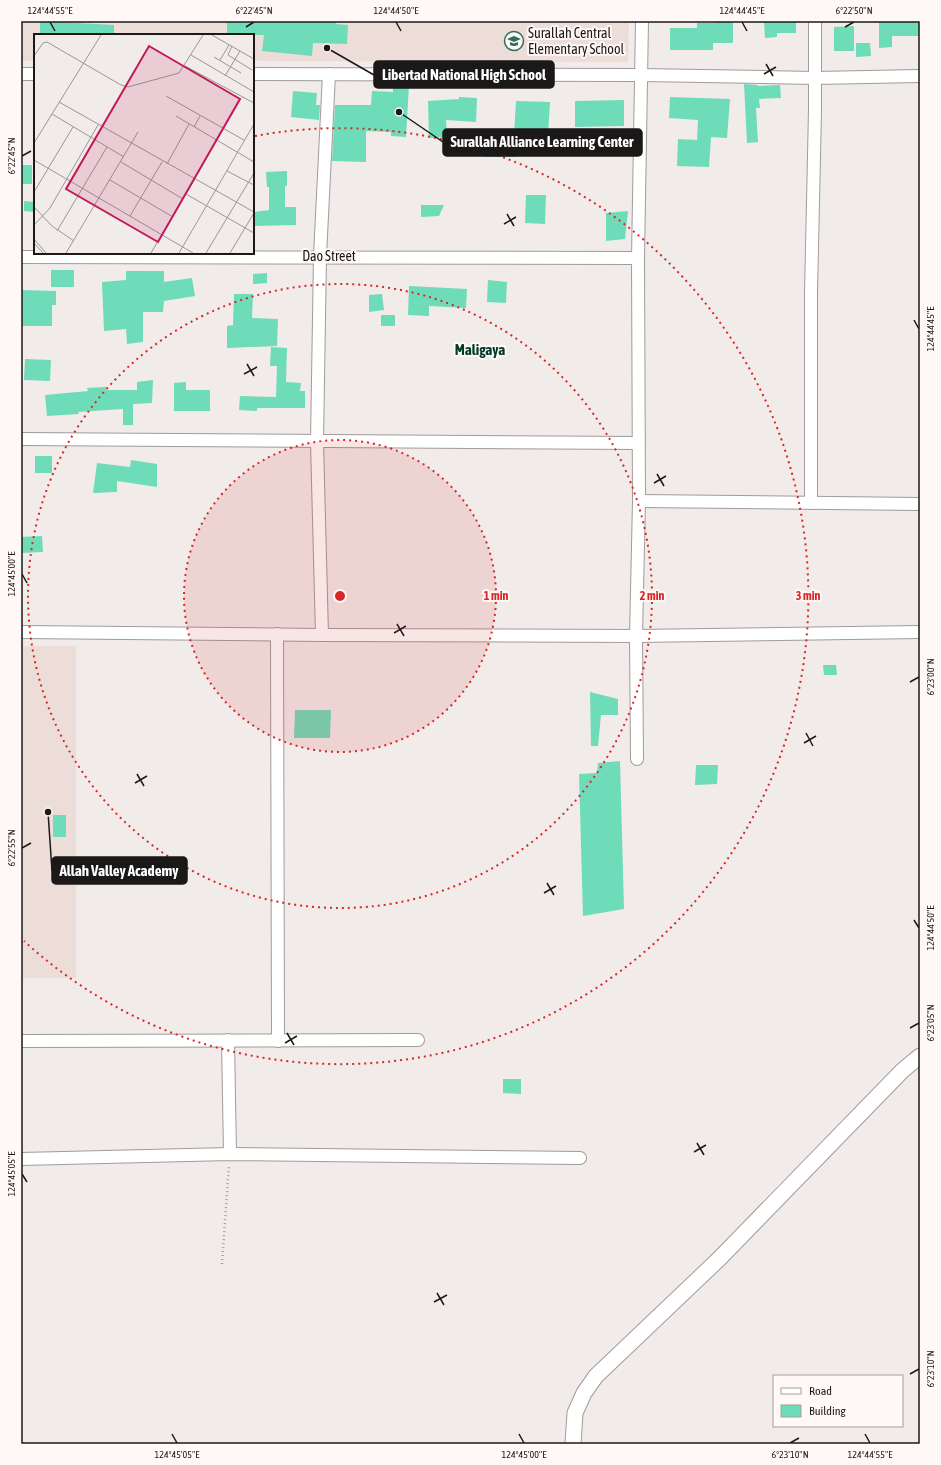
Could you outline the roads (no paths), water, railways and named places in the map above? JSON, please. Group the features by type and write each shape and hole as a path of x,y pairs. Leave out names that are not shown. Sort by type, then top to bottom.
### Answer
{"street":[{"path":"637,759 636,636 639,501 638,258 642,21"},
{"path":"811,503 811,294 816,78 815,21"},
{"path":"21,74 34,74"},
{"path":"254,74 641,75 816,78 920,76"},
{"path":"322,635 317,442 320,256 329,74"},
{"name":"Dao Street","path":"21,257 320,256 638,258"},
{"path":"21,439 638,443"},
{"path":"639,501 920,504"},
{"path":"21,632 636,636 920,632"},
{"path":"277,634 278,1041"},
{"path":"228,1040 230,1154"},
{"path":"21,1041 418,1040"},
{"path":"573,1444 575,1413 584,1392 596,1376 719,1259 902,1072 920,1056"},
{"path":"21,1159 230,1154 580,1158"}],"place":[{"name":"Surallah Central Elementary School","path":"514,41"},
{"name":"Libertad National High School","path":"327,48"},
{"name":"Surallah Alliance Learning Center","path":"399,112"},
{"name":"Allah Valley Academy","path":"48,812"}],"district":[{"name":"Maligaya","path":"480,349"}]}
